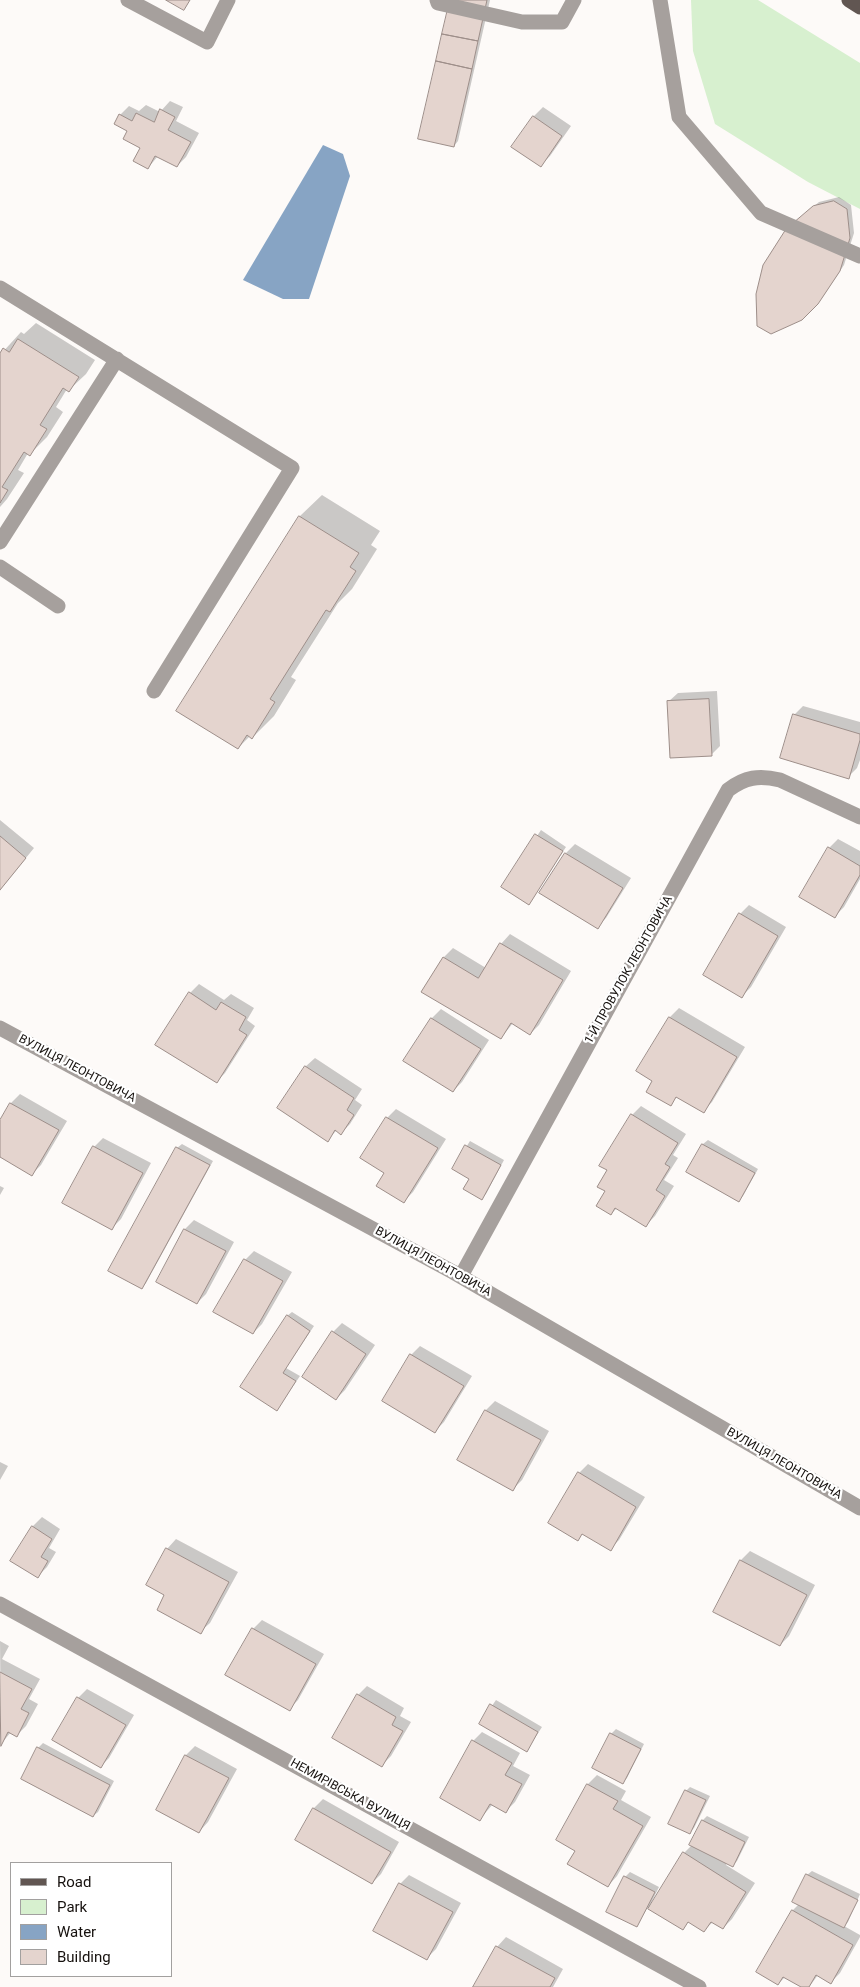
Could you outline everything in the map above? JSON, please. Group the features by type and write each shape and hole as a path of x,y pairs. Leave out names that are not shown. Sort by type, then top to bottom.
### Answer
{"main road":[{"path":"849,0 860,7"}],"street":[{"path":"128,0 206,42 228,0"},
{"path":"436,0 438,3 522,22 562,22 574,0"},
{"path":"660,0 679,117 761,213 860,256"},
{"path":"0,288 292,468 154,692"},
{"path":"0,542 116,360"},
{"path":"0,567 58,606"},
{"name":"1-Й ПРОВУЛОК ЛЕОНТОВИЧА","path":"461,1276 728,790 737,783 751,777 766,777 780,780 860,817"},
{"name":"ВУЛИЦЯ ЛЕОНТОВИЧА","path":"0,1028 461,1276 859,1504"},
{"name":"НЕМИРІВСЬКА ВУЛИЦЯ","path":"0,1604 699,1987"}],"green space":[{"path":"691,0 758,0 860,63 860,209 808,182 715,124 693,51"}],"water":[{"path":"323,145 343,154 350,176 309,299 283,299 243,280"}],"building":[{"path":"166,0 190,0 184,10"},
{"path":"450,0 487,0 478,41 442,34"},
{"path":"442,34 478,41 472,69 436,61"},
{"path":"436,61 472,69 454,147 418,139"},
{"path":"160,109 175,117 168,130 191,142 177,167 155,156 148,169 133,161 140,148 123,139 127,131 114,124 119,114 132,121 136,113 154,122"},
{"path":"533,116 562,136 541,167 511,147"},
{"path":"834,201 847,209 850,238 840,271 818,304 802,320 771,334 757,326 756,294 763,265 786,229 813,206"},
{"path":"18,339 79,377 69,392 63,388 40,425 47,429 30,456 24,452 2,487 8,490 0,503 0,353 3,348 9,352"},
{"path":"299,516 359,553 350,567 356,571 330,612 326,610 270,699 275,702 252,739 247,735 238,749 176,711"},
{"path":"709,699 712,756 670,758 667,701"},
{"path":"793,714 860,734 849,779 780,758"},
{"path":"535,834 563,851 529,905 501,887"},
{"path":"0,836 26,858 0,890"},
{"path":"828,847 860,866 860,875 835,918 799,897"},
{"path":"565,853 623,888 598,929 539,893"},
{"path":"739,913 778,936 742,998 703,975"},
{"path":"500,943 563,980 530,1035 511,1023 501,1039 421,992 443,957 478,978"},
{"path":"189,992 216,1010 221,1002 246,1017 239,1030 247,1035 217,1083 155,1045"},
{"path":"669,1017 737,1057 704,1113 676,1097 671,1106 646,1092 652,1081 636,1071"},
{"path":"431,1018 481,1049 453,1092 403,1061"},
{"path":"305,1066 354,1098 347,1110 354,1115 341,1135 335,1130 328,1142 277,1108"},
{"path":"10,1103 59,1130 32,1176 0,1157 0,1120"},
{"path":"631,1114 678,1143 665,1164 670,1167 656,1190 665,1196 646,1227 615,1208 611,1215 596,1206 605,1191 597,1187 607,1170 599,1166"},
{"path":"386,1117 438,1148 404,1203 376,1186 384,1173 360,1158"},
{"path":"702,1144 755,1173 739,1202 686,1172"},
{"path":"465,1145 501,1165 482,1200 463,1189 469,1179 452,1169"},
{"path":"93,1146 143,1173 112,1230 62,1203"},
{"path":"176,1147 210,1165 142,1289 108,1271"},
{"path":"184,1229 226,1251 197,1304 156,1282"},
{"path":"244,1259 283,1281 253,1334 213,1312"},
{"path":"287,1315 310,1331 283,1373 296,1381 277,1411 240,1387"},
{"path":"332,1331 366,1354 336,1400 302,1377"},
{"path":"410,1354 464,1386 435,1433 382,1401"},
{"path":"485,1410 541,1440 513,1491 457,1460"},
{"path":"578,1472 636,1507 611,1551 582,1534 578,1541 548,1523"},
{"path":"32,1526 52,1539 41,1557 48,1561 38,1578 10,1561"},
{"path":"166,1548 229,1582 201,1634 157,1610 164,1595 146,1585"},
{"path":"740,1560 807,1595 780,1646 713,1612"},
{"path":"252,1628 316,1664 290,1711 225,1675"},
{"path":"0,1672 32,1689 21,1709 29,1713 17,1737 8,1732 1,1746"},
{"path":"357,1694 396,1717 392,1725 403,1731 382,1767 332,1738"},
{"path":"77,1697 126,1725 101,1768 52,1740"},
{"path":"490,1704 538,1732 527,1752 479,1724"},
{"path":"610,1733 641,1749 623,1784 592,1768"},
{"path":"472,1740 512,1763 505,1775 522,1784 506,1813 490,1804 480,1821 440,1798"},
{"path":"37,1747 110,1785 93,1817 21,1779"},
{"path":"185,1755 229,1778 199,1833 156,1810"},
{"path":"587,1784 618,1801 613,1809 643,1826 608,1887 567,1864 575,1851 556,1840"},
{"path":"685,1790 706,1800 690,1834 668,1824"},
{"path":"313,1808 391,1852 372,1884 295,1840"},
{"path":"702,1820 745,1842 733,1867 689,1845"},
{"path":"683,1852 746,1892 723,1929 711,1922 704,1932 688,1922 683,1930 648,1909"},
{"path":"806,1874 858,1900 844,1928 792,1902"},
{"path":"624,1876 655,1892 637,1927 606,1912"},
{"path":"399,1883 453,1912 427,1960 373,1931"},
{"path":"792,1910 853,1945 831,1984 816,1975 809,1987 801,1987 783,1977 778,1985 756,1972"},
{"path":"496,1946 555,1978 550,1987 473,1987"}]}
